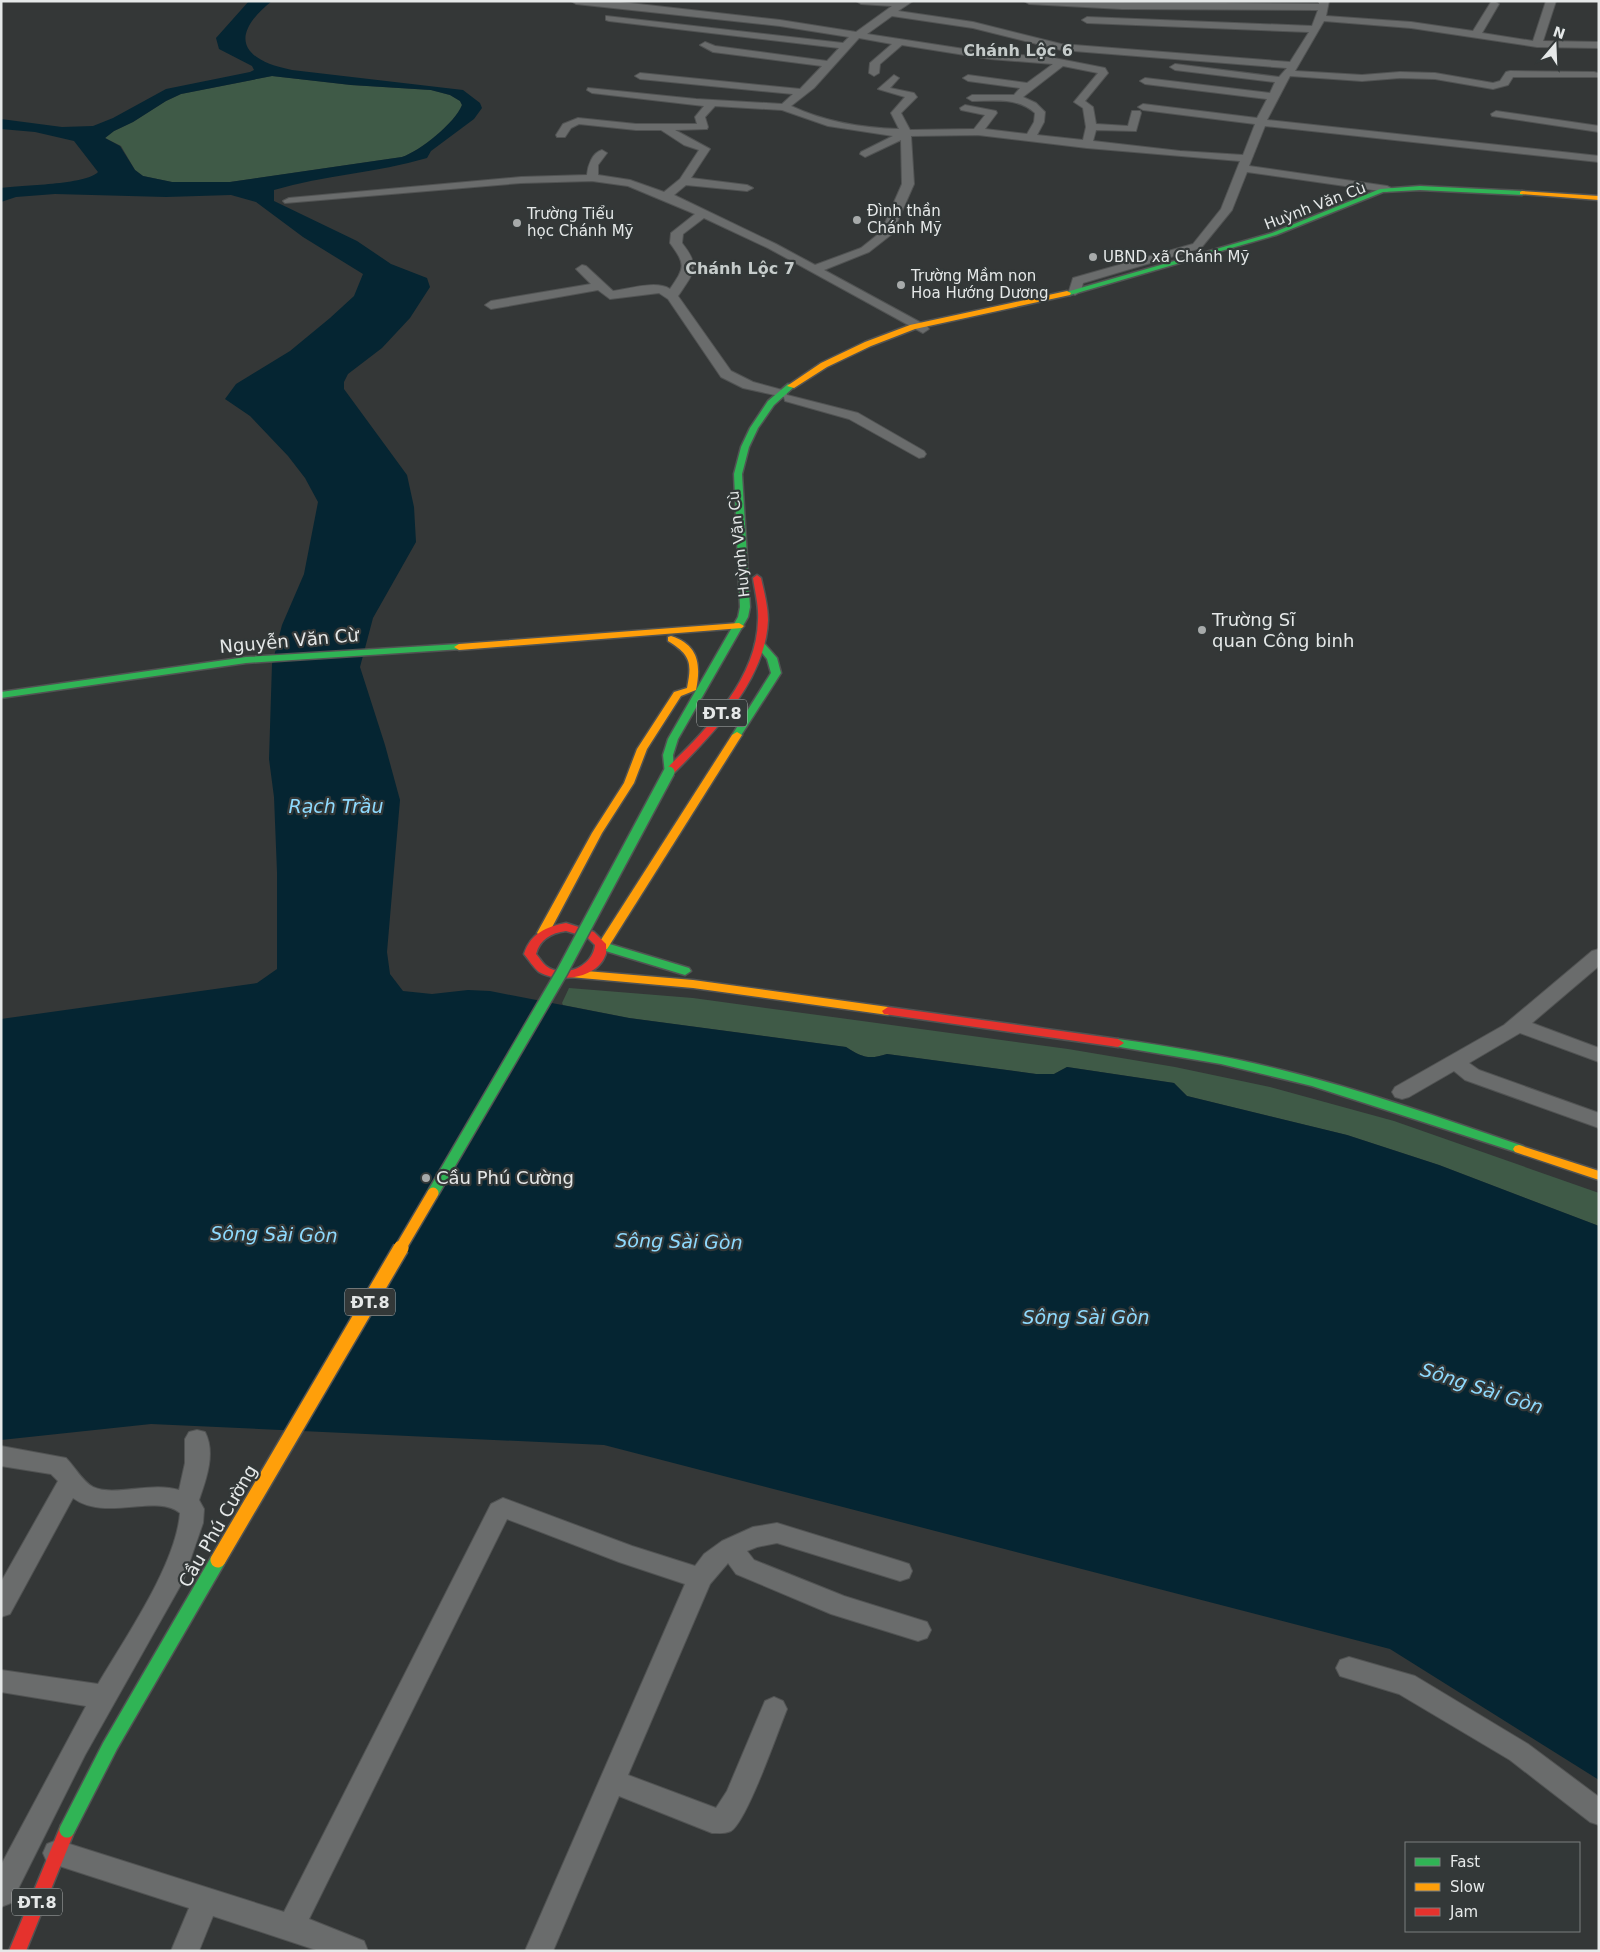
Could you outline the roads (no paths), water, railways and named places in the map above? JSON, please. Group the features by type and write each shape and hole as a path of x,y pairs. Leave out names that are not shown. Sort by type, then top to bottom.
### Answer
{"main road":[{"path":"1387,189 1404,193"},
{"path":"1205,252 1288,229 1387,189 1471,189 1599,198"},
{"name":"Huỳnh Văn Cù","path":"1074,294 1205,252 1300,232 1379,199 1404,193 1475,195 1599,203"},
{"path":"574,974 595,965 602,958 603,946 776,673 772,658 746,642 739,626 744,607 738,474 745,448 754,428 771,403 785,396 824,365 868,344 920,327 1074,294"},
{"name":"Huỳnh Văn Cù","path":"753,540 749,484 766,428 785,396"},
{"name":"Huỳnh Văn Cù","path":"669,772 660,751 661,739 691,690 708,679 763,626 756,568"},
{"name":"Nguyễn Văn Cừ","path":"1,695 246,660 393,649 582,639 739,626 763,626"},
{"name":"Nguyễn Văn Cừ","path":"582,639 671,639 746,642"},
{"path":"671,639 688,648 692,654 695,672 691,690 677,694 642,749 629,782 597,833 543,933 531,946 530,954 533,962 549,973 693,984 1195,1054 1284,1074 1377,1101 1599,1176"},
{"name":"Huỳnh Văn Cù","path":"669,772 715,724 753,663 746,642"},
{"name":"ĐT.8","path":"669,772 702,748 724,728 745,703 772,658"},
{"name":"Huỳnh Văn Cù","path":"669,772 668,756 673,739 708,679"},
{"name":"Cầu Phú Cường","path":"62,1842 110,1746 562,972 669,772"},
{"path":"565,893 574,913 609,919 625,910"},
{"path":"597,935 617,924"},
{"path":"543,933 554,929 578,927 597,935 603,946 690,973 744,982 938,1006"},
{"path":"1124,1043 1127,1029"},
{"name":"ĐT.8","path":"17,1951 62,1842"}],"street":[{"path":"576,1 605,2 780,22 990,56 1042,59 1103,73 1092,89 1078,102 1088,107 1091,127 1087,145"},
{"path":"861,1 904,2"},
{"path":"1029,1 1077,5 1208,3 1323,9 1411,25 1537,44 1599,45"},
{"path":"1537,44 1551,1"},
{"path":"784,108 845,46 904,2"},
{"path":"1476,35 1494,4"},
{"path":"734,8 813,17"},
{"path":"1205,252 1226,210 1261,122 1287,73 1316,29 1323,9"},
{"path":"889,13 973,26 1061,48 1287,73"},
{"path":"609,18 845,46"},
{"path":"1087,20 1316,29"},
{"path":"858,22 876,24"},
{"path":"874,73 875,63 901,41"},
{"path":"705,44 713,49 829,64"},
{"path":"1571,46 1597,77"},
{"path":"1018,98 1019,94 1028,86 1060,63"},
{"path":"1175,67 1362,78 1400,75 1435,76 1493,86 1504,82 1510,74 1597,77"},
{"path":"640,76 801,92"},
{"path":"815,269 865,250 886,234 908,184 906,133 896,113 912,97 882,89 894,78"},
{"path":"968,78 1028,86"},
{"path":"1145,80 1274,96"},
{"path":"592,90 712,103 784,108 842,126 906,133 977,132 1245,163 1387,189"},
{"path":"972,98 1018,98 1032,105 1040,112 1040,122 1030,138"},
{"path":"977,132 1004,101"},
{"path":"561,135 568,126 578,121 662,127 703,127 700,117 712,103"},
{"path":"965,108 992,113"},
{"path":"1091,127 1132,129 1140,110 1599,158"},
{"path":"1496,114 1599,129"},
{"path":"662,127 688,143 705,148 684,182 666,196"},
{"path":"865,154 906,133"},
{"path":"592,178 593,165 602,153"},
{"path":"289,200 521,180 592,178 630,183 666,196 703,213 815,269 920,327"},
{"path":"684,182 747,188"},
{"path":"672,296 688,272 688,258 676,243 677,232 703,213"},
{"name":"Huỳnh Văn Cù","path":"1074,294 1076,281 1205,252"},
{"path":"582,269 610,295 662,289 672,296 726,374 748,385 826,410 853,416 919,454"},
{"path":"491,305 601,286"},
{"path":"1405,1093 1518,1025 1598,958"},
{"path":"1518,1025 1599,1055"},
{"path":"1455,1062 1472,1075 1599,1121"},
{"path":"186,1502 195,1479 200,1458 197,1439"},
{"path":"1,1456 58,1465 74,1487 89,1496 102,1500 167,1496 186,1502 192,1509 191,1523 171,1581 76,1747 1,1894"},
{"path":"1,1606 70,1481"},
{"path":"291,1927 499,1511 503,1508 510,1509 628,1555 700,1578"},
{"path":"539,1951 700,1578 713,1561 731,1548 753,1537 777,1533 900,1571"},
{"path":"731,1548 745,1567 840,1606 918,1630"},
{"path":"1350,1668 1406,1684 1519,1752 1599,1813"},
{"path":"1,1681 104,1697"},
{"path":"612,1781 712,1820 723,1821 737,1799 774,1709"},
{"path":"62,1842 206,1900 291,1927 354,1951"},
{"path":"184,1951 206,1900"}],"water":[{"name":"Sông Sài Gòn","path":"249,1 272,1 258,13 246,35 246,44 251,53 261,60 274,66 292,70 463,90 480,103 482,108 474,119 431,151 427,158 274,190 274,201 357,241 391,264 427,278 430,287 410,318 382,348 348,374 344,382 344,389 407,475 414,507 416,542 373,618 360,667 400,800 387,952 390,974 403,991 432,994 468,990 490,991 629,1018 846,1047 856,1053 870,1057 887,1054 1036,1074 1054,1074 1067,1067 1174,1083 1187,1096 1347,1135 1439,1165 1599,1226 1599,1780 1390,1649 604,1445 151,1424 1,1440 1,1019 257,983 277,969 277,872 274,797 269,759 272,664 282,625 304,574 318,502 305,478 288,456 250,416 225,399 236,384 290,351 330,318 354,296 363,274 303,237 256,202 231,195 166,197 55,194 16,197 1,202 1,188 81,180 98,172 74,141 35,132 1,129 1,119 62,127 93,126 113,118 166,89 254,70 252,66 219,49 216,38","holes":["272,76 351,85 431,90 450,95 460,101 462,105 452,120 436,136 418,149 402,157 230,182 172,182 143,176 135,170 120,146 105,138 114,131 181,94"]}],"place":[{"name":"Đình thần Chánh Mỹ","path":"857,220"},
{"name":"Trường Tiểu học Chánh Mỹ","path":"517,223"},
{"name":"UBND xã Chánh Mỹ","path":"1093,257"},
{"name":"Trường Mầm non Hoa Hướng Dương","path":"901,285"},
{"name":"Trường Sĩ quan Công binh","path":"1202,630"},
{"name":"Cầu Phú Cường","path":"426,1178"}],"district":[{"name":"Chánh Lộc 6","path":"1018,50"},
{"name":"Chánh Lộc 7","path":"740,268"}],"water label":[{"name":"Rạch Trầu","path":"336,806"}]}
